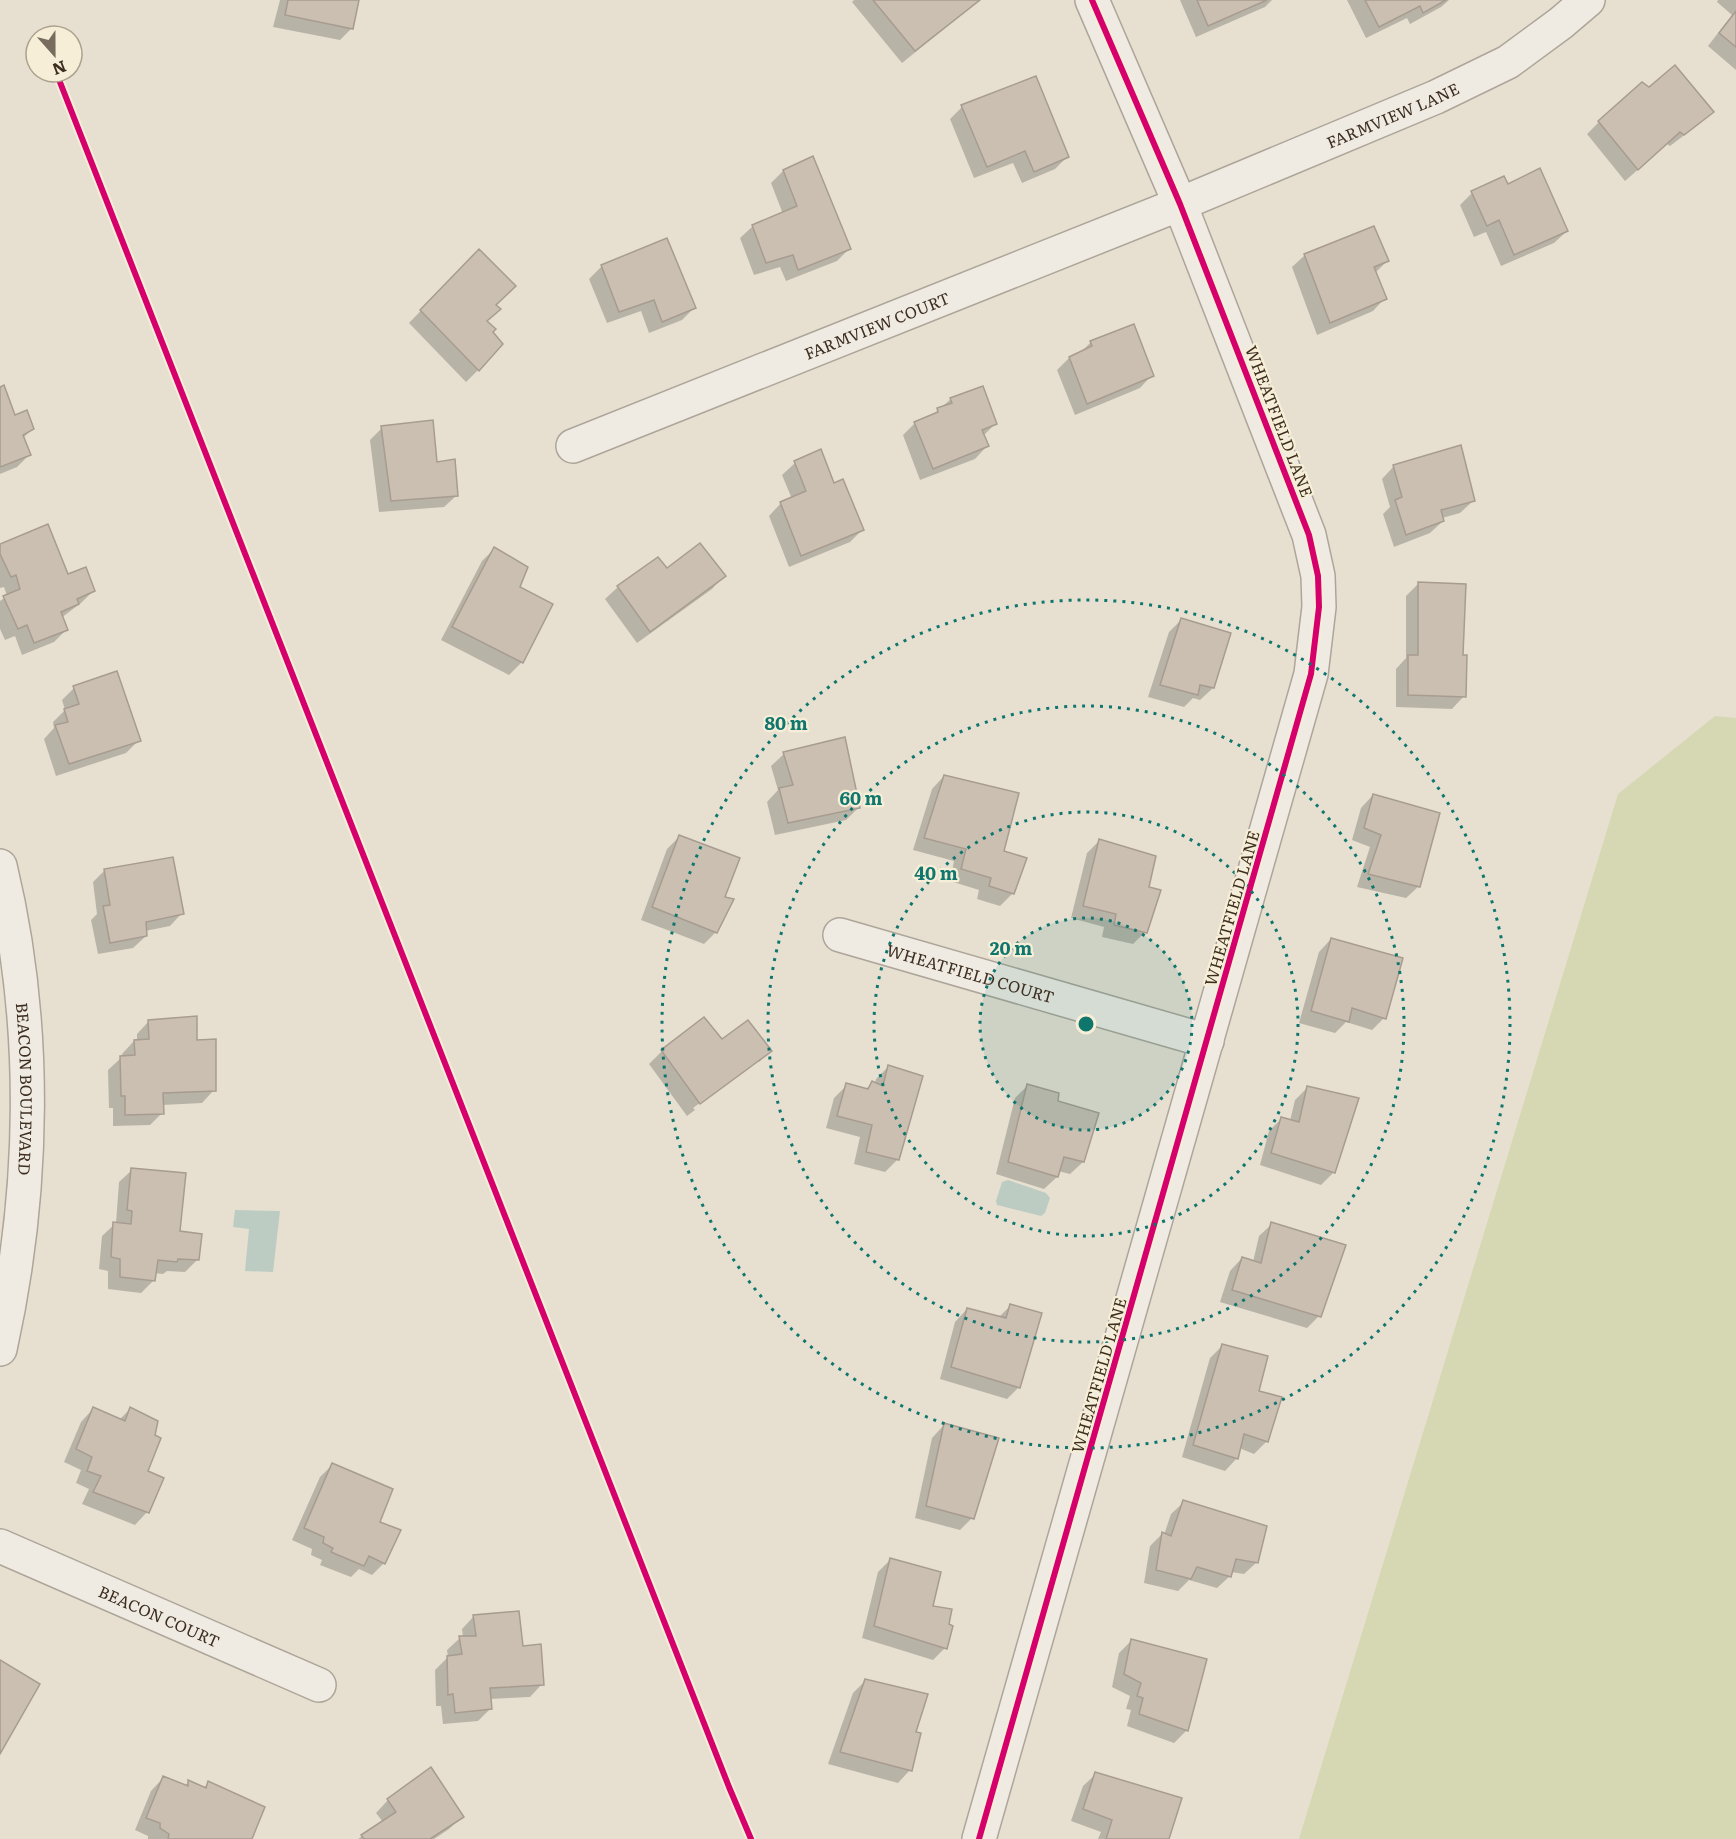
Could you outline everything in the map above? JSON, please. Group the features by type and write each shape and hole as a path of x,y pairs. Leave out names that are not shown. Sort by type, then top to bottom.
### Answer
{"street":[{"name":"WHEATFIELD LANE","path":"979,1839 1311,674 1318,597 1318,576 1309,534 1180,204 1092,0"},
{"name":"FARMVIEW LANE","path":"1180,204 1436,97 1508,62 1588,0"},
{"name":"FARMVIEW COURT","path":"573,446 1180,204"},
{"name":"BEACON BOULEVARD","path":"0,866 9,903 21,979 27,1053 27,1126 22,1207 8,1311 0,1349"},
{"name":"WHEATFIELD COURT","path":"840,935 1207,1041"},
{"name":"BEACON COURT","path":"0,1546 319,1685"}],"green space":[{"path":"1715,716 1736,718 1736,1839 1299,1839 1618,794"}],"shaded area":[{"path":"1008,1180 1046,1193 1050,1198 1045,1213 1041,1216 997,1205 996,1201 1002,1182"},
{"path":"235,1210 280,1211 273,1272 245,1271 249,1229 233,1227"}],"building":[{"path":"288,0 359,0 353,29 285,15"},
{"path":"873,0 980,0 915,51"},
{"path":"1197,0 1267,0 1208,26"},
{"path":"1365,0 1446,0 1423,13 1420,6 1379,27"},
{"path":"1736,11 1736,47 1719,33"},
{"path":"1675,65 1714,112 1684,135 1680,132 1638,170 1598,121 1642,82 1649,87"},
{"path":"1036,76 1069,157 1034,172 1025,151 987,167 961,105"},
{"path":"813,156 851,249 798,270 793,255 766,263 752,225 797,206 783,170"},
{"path":"1540,168 1568,231 1514,255 1499,220 1487,226 1471,191 1504,176 1508,184"},
{"path":"1374,226 1389,261 1374,267 1387,299 1330,323 1304,254"},
{"path":"667,238 696,308 662,322 654,300 619,312 601,265"},
{"path":"479,249 516,286 496,305 501,309 487,321 496,329 493,332 503,344 479,371 420,310"},
{"path":"1134,324 1154,376 1087,404 1069,357 1092,346 1090,341"},
{"path":"4,385 15,415 27,410 34,429 23,435 31,455 0,467 0,387"},
{"path":"983,386 997,424 982,430 989,446 933,469 914,422 938,412 937,408 952,403 950,398"},
{"path":"433,420 437,462 455,459 458,496 391,501 381,426"},
{"path":"1461,445 1475,501 1441,510 1444,521 1406,535 1395,500 1402,497 1393,465"},
{"path":"821,449 834,483 843,479 864,530 801,556 780,502 806,491 794,461"},
{"path":"48,524 68,574 86,567 95,591 77,599 79,604 61,612 68,630 34,643 27,625 18,629 3,596 20,589 16,575 11,577 0,554 0,544"},
{"path":"700,543 726,576 650,632 617,586 658,557 667,568"},
{"path":"494,547 528,567 520,587 553,604 523,663 452,627"},
{"path":"1418,582 1466,584 1463,655 1467,655 1466,697 1408,695 1408,655 1418,655"},
{"path":"1181,618 1231,633 1214,688 1200,685 1198,695 1160,685"},
{"path":"117,671 141,741 69,764 55,725 68,722 64,709 79,704 73,686"},
{"path":"845,737 860,808 788,823 779,788 793,785 783,752"},
{"path":"944,775 1019,793 1004,851 1027,858 1014,894 989,886 991,878 961,869 966,849 924,838"},
{"path":"1373,794 1440,813 1420,887 1368,874 1381,835 1364,828"},
{"path":"679,835 740,858 725,897 734,899 717,933 652,907"},
{"path":"1099,839 1156,856 1149,887 1161,890 1147,933 1114,925 1116,914 1083,906"},
{"path":"173,857 184,914 146,922 147,936 110,943 103,906 110,905 104,869"},
{"path":"1331,938 1403,958 1386,1019 1352,1008 1349,1022 1311,1011"},
{"path":"197,1016 197,1040 216,1039 216,1091 163,1093 164,1114 125,1115 125,1096 121,1096 120,1056 135,1055 134,1040 149,1039 148,1020"},
{"path":"704,1017 722,1039 748,1020 772,1051 700,1104 661,1050"},
{"path":"888,1065 923,1076 899,1160 866,1152 872,1125 837,1116 846,1083 868,1089 872,1081 883,1086"},
{"path":"1027,1084 1059,1093 1058,1101 1099,1113 1084,1162 1064,1157 1058,1177 1008,1162"},
{"path":"1307,1086 1359,1098 1335,1173 1271,1153 1281,1117 1299,1122"},
{"path":"131,1168 186,1173 180,1231 202,1234 199,1260 178,1259 177,1262 158,1260 155,1281 120,1277 120,1259 111,1257 113,1222 131,1224 132,1211 127,1210"},
{"path":"1271,1222 1346,1245 1321,1317 1232,1290 1242,1257 1261,1263"},
{"path":"1010,1304 1042,1313 1020,1388 951,1367 967,1308 1006,1318"},
{"path":"1222,1344 1268,1356 1259,1391 1282,1397 1268,1442 1244,1434 1238,1459 1193,1445"},
{"path":"93,1407 125,1421 130,1407 158,1421 155,1435 161,1438 148,1471 164,1478 149,1513 93,1492 101,1476 87,1471 92,1457 76,1449"},
{"path":"944,1423 999,1438 974,1519 926,1506"},
{"path":"332,1463 393,1489 380,1522 401,1530 385,1564 369,1556 364,1566 331,1552 333,1548 323,1543 324,1537 304,1528"},
{"path":"1183,1500 1267,1526 1258,1563 1236,1559 1231,1577 1197,1567 1191,1579 1156,1570 1162,1532 1171,1536"},
{"path":"890,1558 941,1572 933,1606 952,1609 949,1624 953,1626 947,1649 874,1626"},
{"path":"519,1611 523,1646 541,1644 544,1685 490,1688 492,1709 455,1713 453,1694 448,1695 447,1656 462,1654 459,1636 476,1636 473,1615"},
{"path":"1131,1639 1207,1659 1188,1731 1139,1714 1143,1698 1137,1696 1141,1683 1124,1674"},
{"path":"0,1660 40,1684 0,1754"},
{"path":"865,1679 928,1694 916,1732 921,1733 912,1771 840,1752"},
{"path":"431,1767 464,1817 430,1839 364,1839 361,1835 396,1812 387,1799"},
{"path":"1095,1772 1182,1798 1169,1839 1106,1839 1112,1820 1083,1809"},
{"path":"163,1776 188,1786 188,1780 206,1788 208,1781 265,1807 252,1839 168,1839 169,1834 160,1828 160,1823 146,1818"}],"cycle path":[{"path":"979,1839 1311,674 1319,607 1318,576 1309,535 1180,204 1092,0"},
{"path":"61,84 751,1839"}]}
